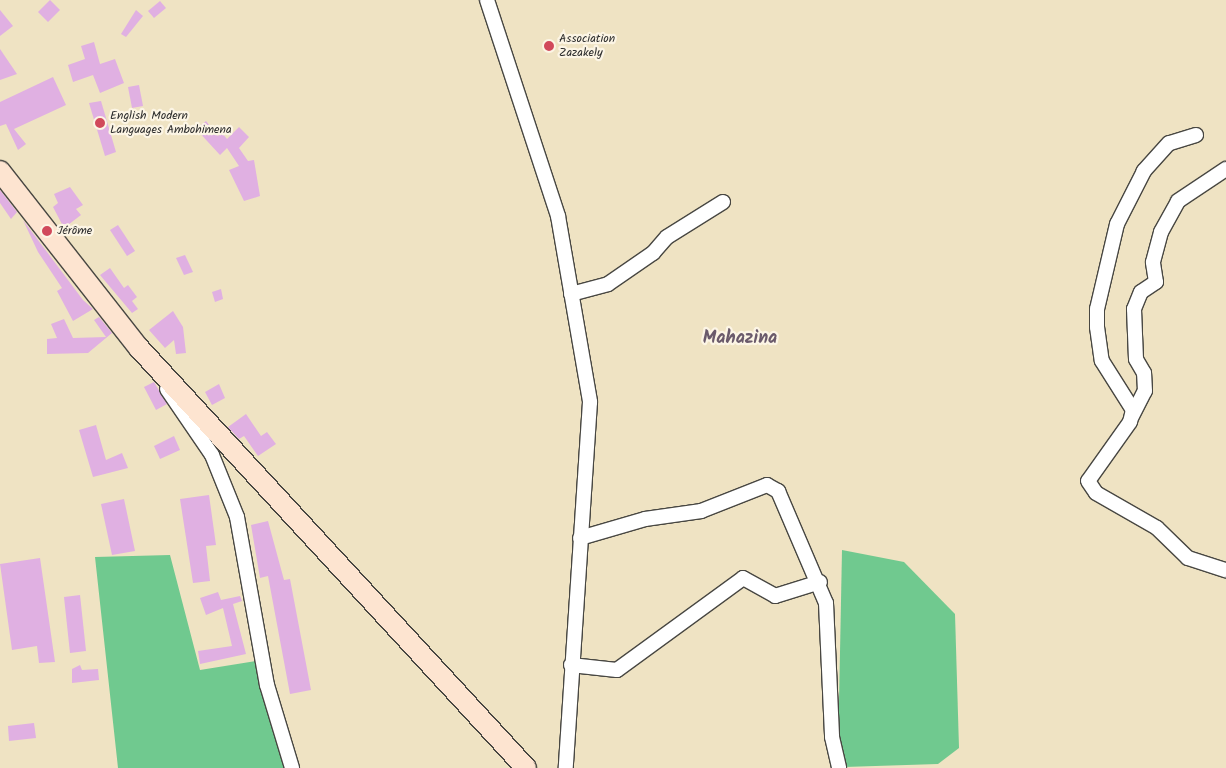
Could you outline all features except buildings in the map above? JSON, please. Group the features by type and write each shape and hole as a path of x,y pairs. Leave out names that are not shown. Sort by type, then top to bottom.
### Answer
{"main road":[{"path":"0,171 139,348 526,768"}],"street":[{"path":"486,0 558,216 590,402 571,664 566,768"},
{"path":"1131,417 1129,399 1102,361 1097,310 1106,266 1117,224 1144,171 1168,143 1196,136"},
{"path":"1226,168 1178,201 1161,232 1153,262 1156,282 1141,292 1134,309 1136,359 1144,373 1145,391 1131,417 1088,481 1096,494 1157,528 1188,558 1226,570"},
{"path":"571,294 608,284 653,253 667,237 723,202"},
{"path":"139,348 212,455 237,517 271,703 292,768"},
{"path":"580,538 645,519 701,511 768,485 778,491 820,582 829,627 832,737 839,768"},
{"path":"571,664 617,670 742,578 775,596 820,582"}],"green space":[{"path":"842,550 904,562 955,614 959,748 938,764 844,767 838,755"},
{"path":"170,555 200,670 263,660 292,768 118,768 95,557"}],"place":[{"name":"Association Zazakely","path":"549,46"},
{"name":"English Modern Languages Ambohimena","path":"100,123"},
{"name":"Jérôme","path":"47,231"}],"district":[{"name":"Mahazina","path":"740,339"}]}
